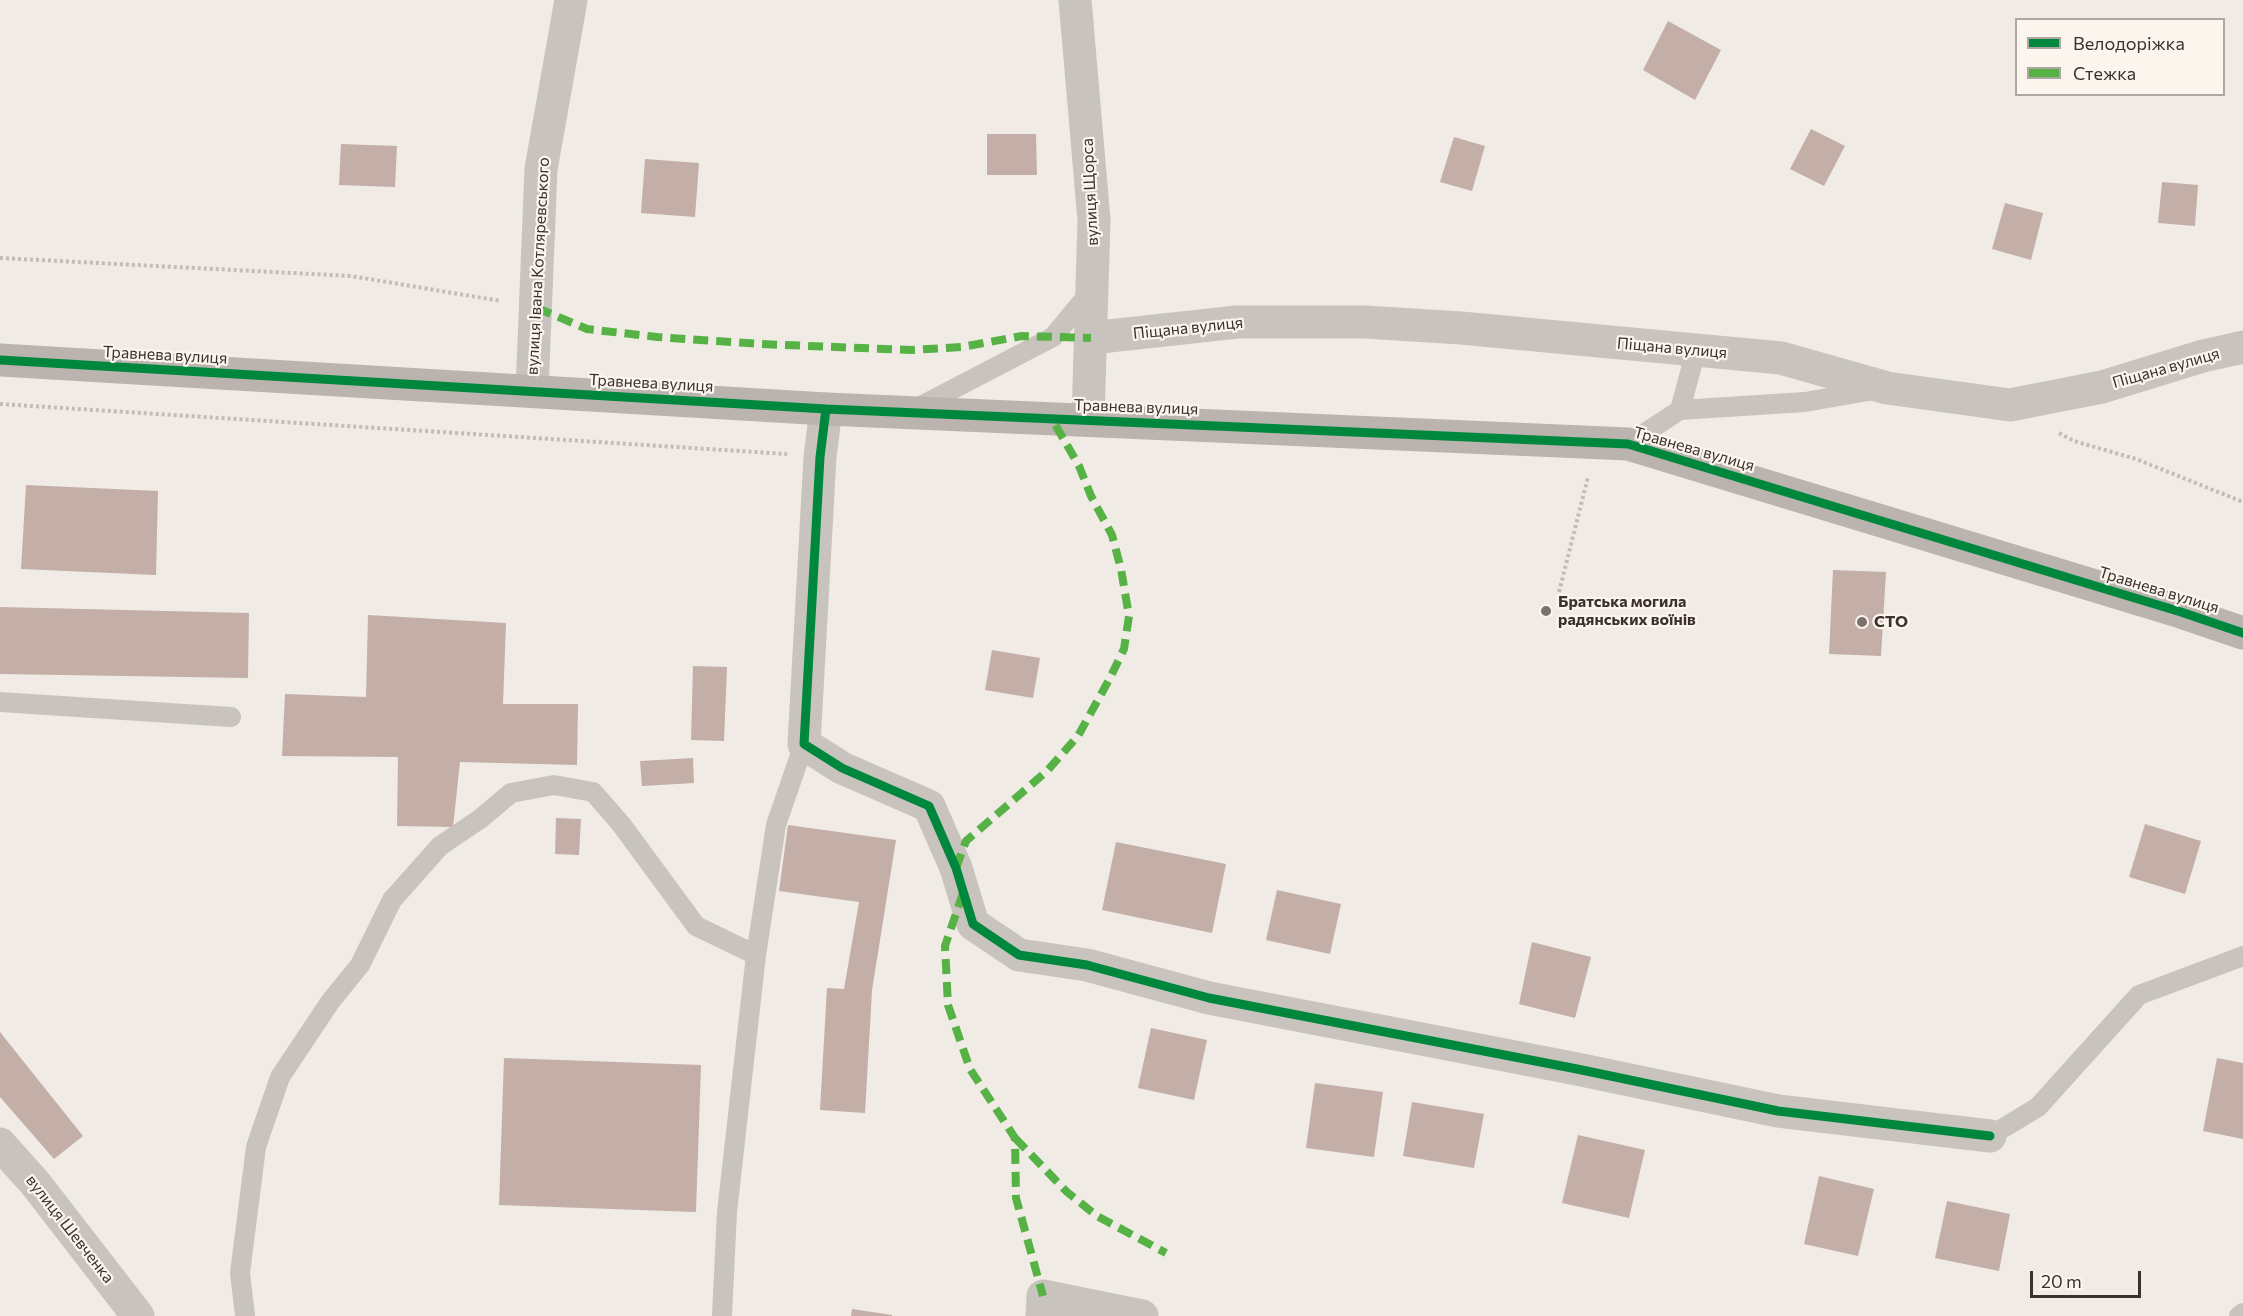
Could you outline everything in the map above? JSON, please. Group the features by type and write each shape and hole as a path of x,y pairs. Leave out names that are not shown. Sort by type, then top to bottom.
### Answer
{"street":[{"name":"вулиця Івана Котляревського","path":"532,391 541,169 571,0"},
{"name":"вулиця Щорса","path":"1075,0 1094,220 1088,420"},
{"name":"Піщана вулиця","path":"1091,338 1237,322 1365,322 1461,328 1781,358 1887,388 2010,405 2102,387 2204,356 2243,347"},
{"name":"Травнева вулиця","path":"0,360 826,409 1628,444 2181,612 2243,633"},
{"path":"826,409 820,457 804,744 842,768 929,806 956,868 973,924 1019,955 1087,965 1209,998 1577,1069 1778,1111 1990,1136"},
{"name":"вулиця Шевченка","path":"0,1144 35,1183 138,1316"},
{"path":"1043,1306 1142,1316"}],"lane":[{"path":"907,412 1053,337 1092,290"},
{"path":"1680,410 1696,350"},
{"path":"1628,444 1680,410 1805,402 1887,388"},
{"path":"0,702 231,717"},
{"path":"722,1316 727,1212 756,955 776,825 804,744"},
{"path":"245,1316 240,1273 256,1147 280,1077 330,1002 360,965 392,900 441,846 480,819 511,793 554,785 593,792 621,824 696,926 756,955"},
{"path":"1990,1136 2038,1107 2139,995 2243,956"},
{"path":"2239,1316 2243,1313"}],"path":[{"path":"0,258 351,276 537,308"},
{"path":"0,404 820,457"},
{"path":"2010,405 2073,441 2136,459 2243,502"},
{"path":"1559,592 1591,468"}],"building":[{"path":"1668,21 1721,50 1695,100 1643,70"},
{"path":"1811,129 1845,146 1824,186 1790,169"},
{"path":"987,134 1036,134 1037,175 987,175"},
{"path":"1454,137 1485,146 1472,191 1440,182"},
{"path":"341,144 397,146 395,187 339,185"},
{"path":"645,159 699,163 695,217 641,213"},
{"path":"2162,182 2198,185 2195,226 2158,223"},
{"path":"2005,203 2043,213 2031,260 1992,249"},
{"path":"26,485 158,491 156,575 21,569"},
{"path":"1833,570 1886,572 1881,656 1829,654"},
{"path":"0,607 249,613 248,678 0,674"},
{"path":"368,615 506,623 503,704 578,704 577,765 460,762 453,827 397,826 398,757 282,756 285,694 366,697"},
{"path":"992,650 1040,658 1033,698 985,690"},
{"path":"693,666 727,667 724,741 691,740"},
{"path":"693,758 694,783 642,786 640,761"},
{"path":"556,818 581,819 579,855 555,854"},
{"path":"2145,824 2201,841 2185,894 2129,877"},
{"path":"788,825 896,840 872,990 865,1113 820,1110 827,988 844,989 859,902 779,891"},
{"path":"1116,842 1226,864 1212,933 1102,910"},
{"path":"1277,890 1341,904 1330,954 1266,940"},
{"path":"1532,942 1591,957 1575,1018 1519,1004"},
{"path":"1151,1028 1207,1040 1194,1100 1138,1088"},
{"path":"0,1032 83,1136 54,1159 0,1097"},
{"path":"504,1058 701,1065 696,1212 499,1205"},
{"path":"2217,1058 2243,1063 2243,1139 2203,1131"},
{"path":"1315,1083 1383,1092 1374,1157 1306,1148"},
{"path":"1412,1102 1484,1114 1474,1168 1403,1156"},
{"path":"1578,1135 1645,1150 1629,1218 1562,1203"},
{"path":"1819,1176 1874,1189 1858,1256 1804,1244"},
{"path":"1947,1201 2010,1214 1999,1271 1935,1258"},
{"path":"852,1309 892,1315 892,1316 851,1316"}],"marked path":[{"path":"537,308 587,329 657,337 760,344 911,350 962,347 1022,336 1091,338"},
{"path":"956,868 966,841 1047,771 1078,736 1124,649 1129,616 1121,569 1112,535 1091,496 1079,466 1052,419"},
{"path":"963,893 945,946 948,1005 970,1069 1015,1138 1016,1198 1043,1296"},
{"path":"1015,1138 1067,1192 1097,1216 1166,1253"}],"cycle path":[{"path":"0,360 826,409 1628,444 2181,612 2243,633"},
{"path":"826,409 820,457 804,744 842,768 929,806 956,868 973,924 1019,955 1087,965 1209,998 1577,1069 1778,1111 1990,1136"}],"place":[{"name":"Братська могила радянських воїнів","path":"1546,611"},
{"name":"СТО","path":"1862,622"}]}
